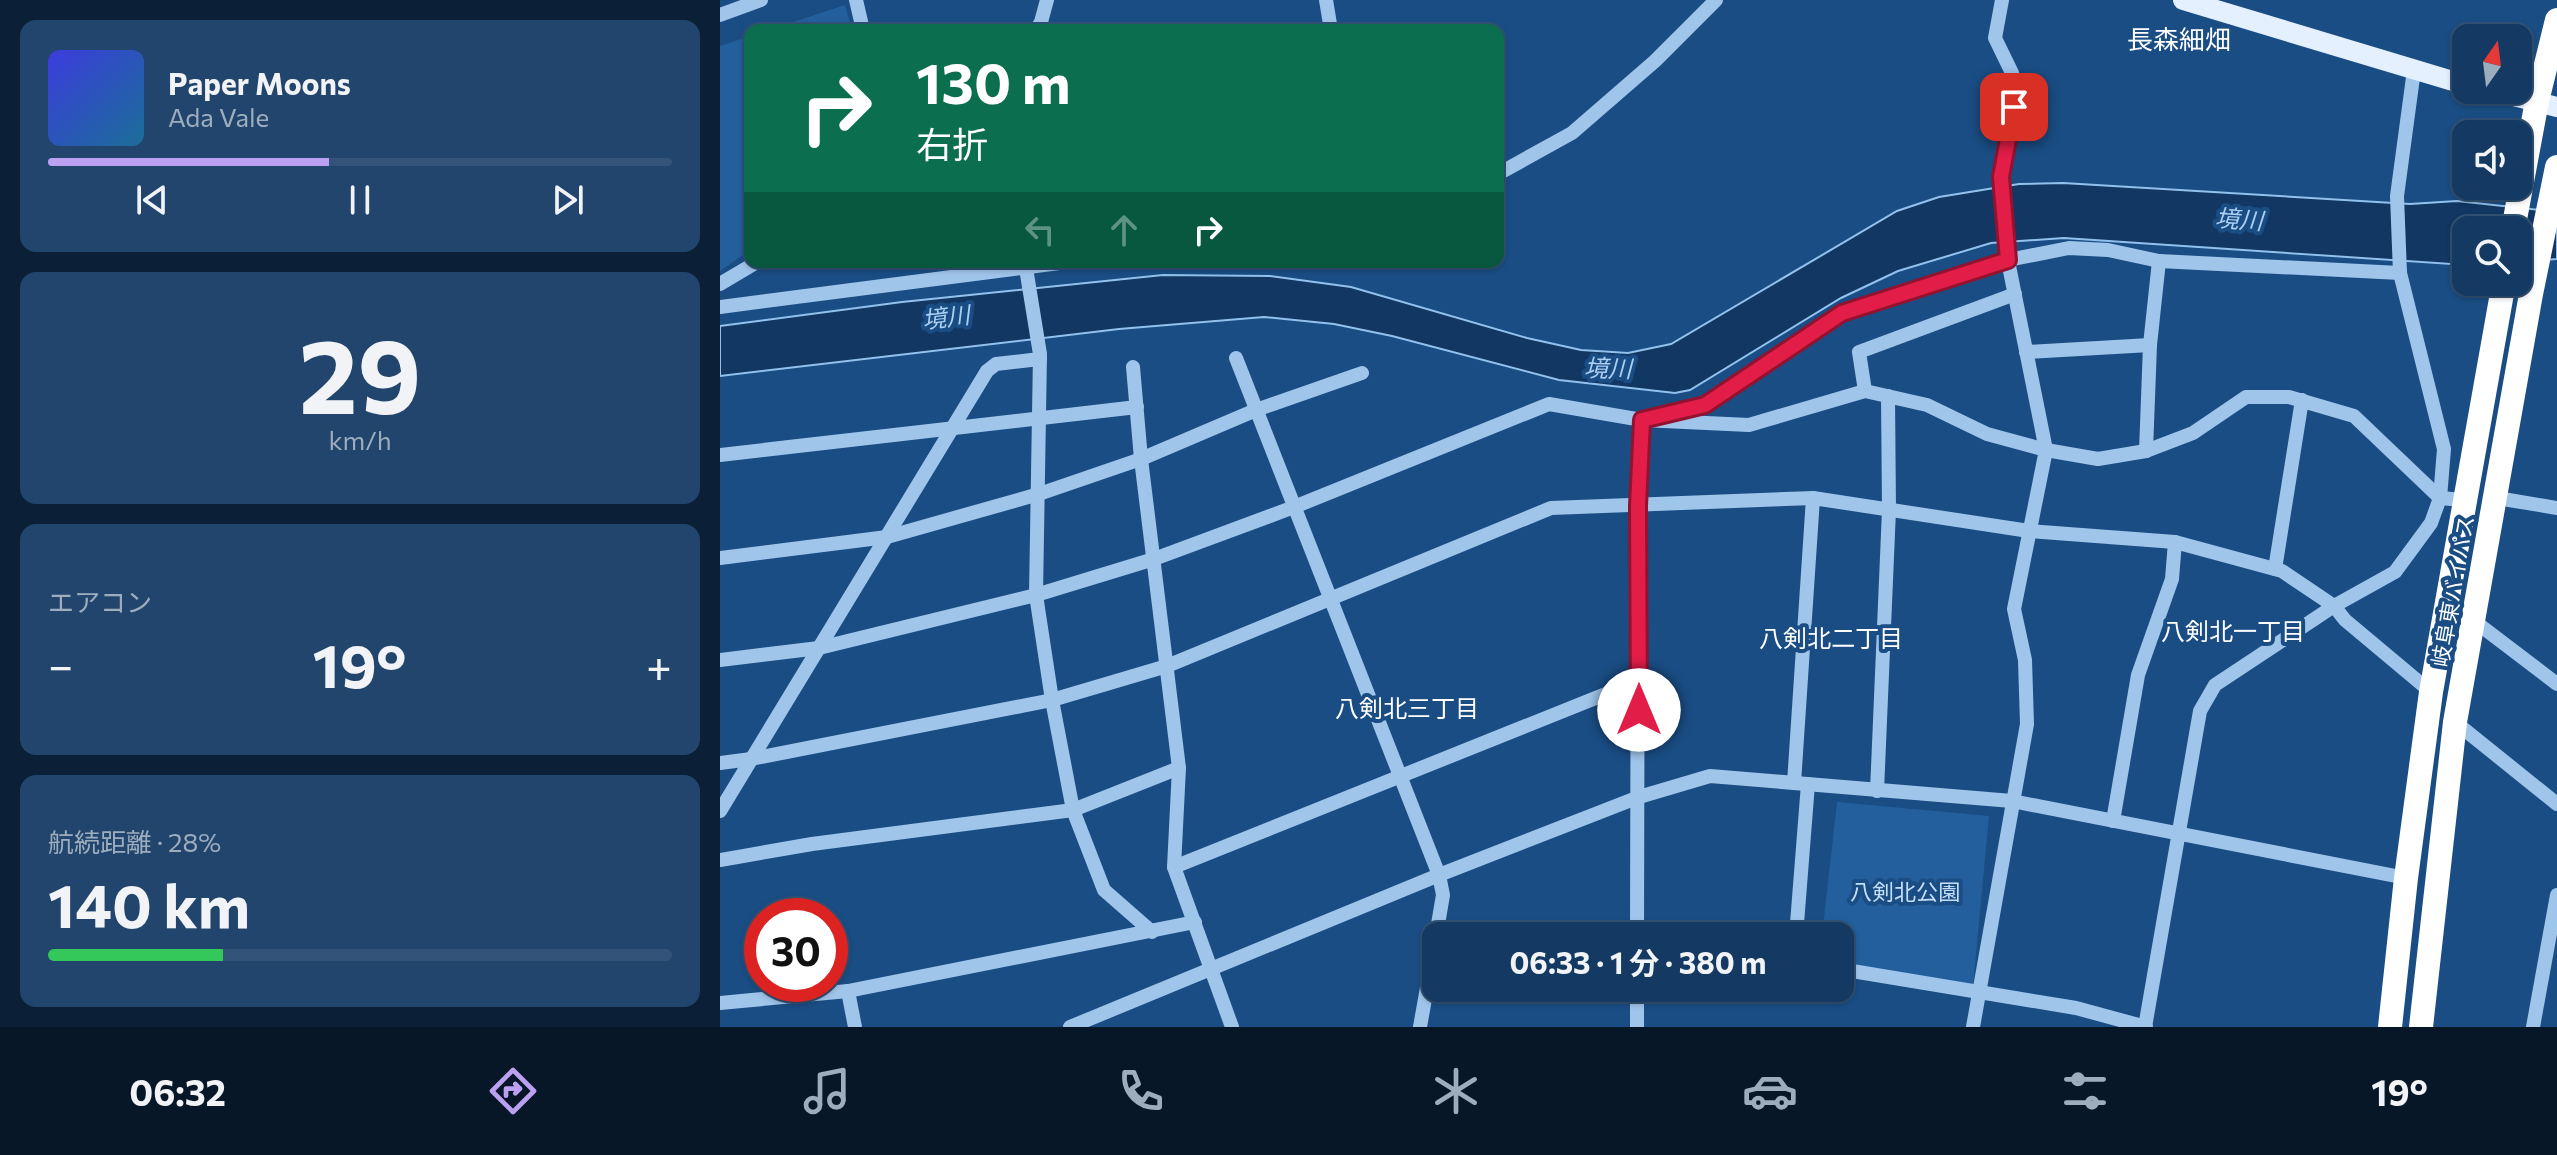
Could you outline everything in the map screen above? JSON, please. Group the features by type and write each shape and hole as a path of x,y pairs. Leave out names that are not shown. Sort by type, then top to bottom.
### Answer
{"highway":[{"path":"2516,216 2547,104 2557,20"},
{"name":"岐阜東バイパス","path":"2421,1027 2455,722 2529,304 2557,167"},
{"name":"岐阜東バイパス","path":"2390,1027 2452,499 2501,296"}],"main road":[{"path":"2183,0 2452,81"}],"street":[{"path":"720,15 761,0"},
{"path":"856,0 862,24"},
{"path":"1038,24 1047,0"},
{"path":"1326,0 1330,24"},
{"path":"1504,171 1572,133 1655,61 1716,0"},
{"path":"1973,1027 2027,724 2025,660 2014,609 2046,450 2007,256 2001,177 2014,107 2012,73 1995,38 2002,0"},
{"path":"2414,70 2397,196 2400,272 2444,449 2444,473 2452,499"},
{"path":"1642,420 1705,405 1842,313 2007,256 2069,248 2108,250 2159,261 2400,272"},
{"path":"2146,451 2150,345 2159,261"},
{"path":"720,284 747,268"},
{"path":"720,307 1026,270 1040,356 1036,595 1052,700 1073,810 1104,890 1152,932"},
{"path":"1865,391 1859,352 2015,294"},
{"path":"2026,352 2150,345"},
{"path":"720,811 987,371 996,364 1040,356"},
{"path":"1236,358 1439,875 1443,895 1438,922"},
{"path":"1133,367 1141,459 1179,768 1174,867 1232,1027"},
{"path":"720,558 887,537 1039,494 1141,459 1256,410 1362,373"},
{"path":"720,660 819,648 1036,595 1154,559 1294,507 1549,404 1642,420 1749,425 1865,391 1927,405 1987,434 2046,450 2098,459 2146,451 2193,433 2246,397 2271,395 2302,400 2354,416 2452,499"},
{"path":"1877,791 1889,510 1888,396"},
{"path":"2275,569 2302,400"},
{"path":"720,455 1137,407"},
{"path":"1637,922 1638,506 1642,420"},
{"path":"1796,922 1813,498"},
{"path":"720,763 1052,700 1167,666 1551,508 1813,498 2029,531 2175,542 2275,569 2334,606 2345,620 2431,692"},
{"path":"2497,498 2557,508"},
{"path":"1854,971 2076,1008 2146,1027 2200,711 2215,685 2334,606 2395,572 2452,499"},
{"path":"2113,821 2138,675 2172,579 2175,542"},
{"path":"2473,620 2557,684"},
{"path":"1174,867 1638,681"},
{"path":"2455,722 2557,804"},
{"path":"720,860 812,844 1073,810 1179,768"},
{"path":"1070,1027 1439,875 1639,797 1710,776 2012,801 2406,878"},
{"path":"2533,1027 2557,895"},
{"path":"855,1027 848,991 1195,922"},
{"path":"720,1003 744,1001"},
{"path":"1420,1027 1424,1002"},
{"path":"1637,1002 1637,1027"}],"green space":[{"path":"845,5 850,24 787,24"},
{"path":"744,38 744,254 720,271 720,46"},
{"name":"八剣北公園","path":"1837,802 1989,816 1973,986 1854,966 1854,922 1824,922"}],"water":[{"name":"境川","path":"2063,183 2410,204 2457,201 2557,212 2557,259 2532,261 2532,216 2452,216 2452,264 2064,238 1991,243 1898,271 1841,298 1690,390 1675,393 1559,380 1392,336 1334,324 1264,317 1119,329 720,376 720,326 902,302 1163,275 1270,276 1351,287 1527,338 1581,350 1628,353 1671,344 1897,211 1939,197 2019,184"}],"district":[{"name":"長森細畑","path":"2179,40"},
{"name":"八剣北一丁目","path":"2233,632"},
{"name":"八剣北二丁目","path":"1831,639"},
{"name":"八剣北三丁目","path":"1407,709"}],"route":[{"path":"1639,710 1638,506 1642,420 1705,405 1842,313 2008,260 2001,177 2014,107"}]}
